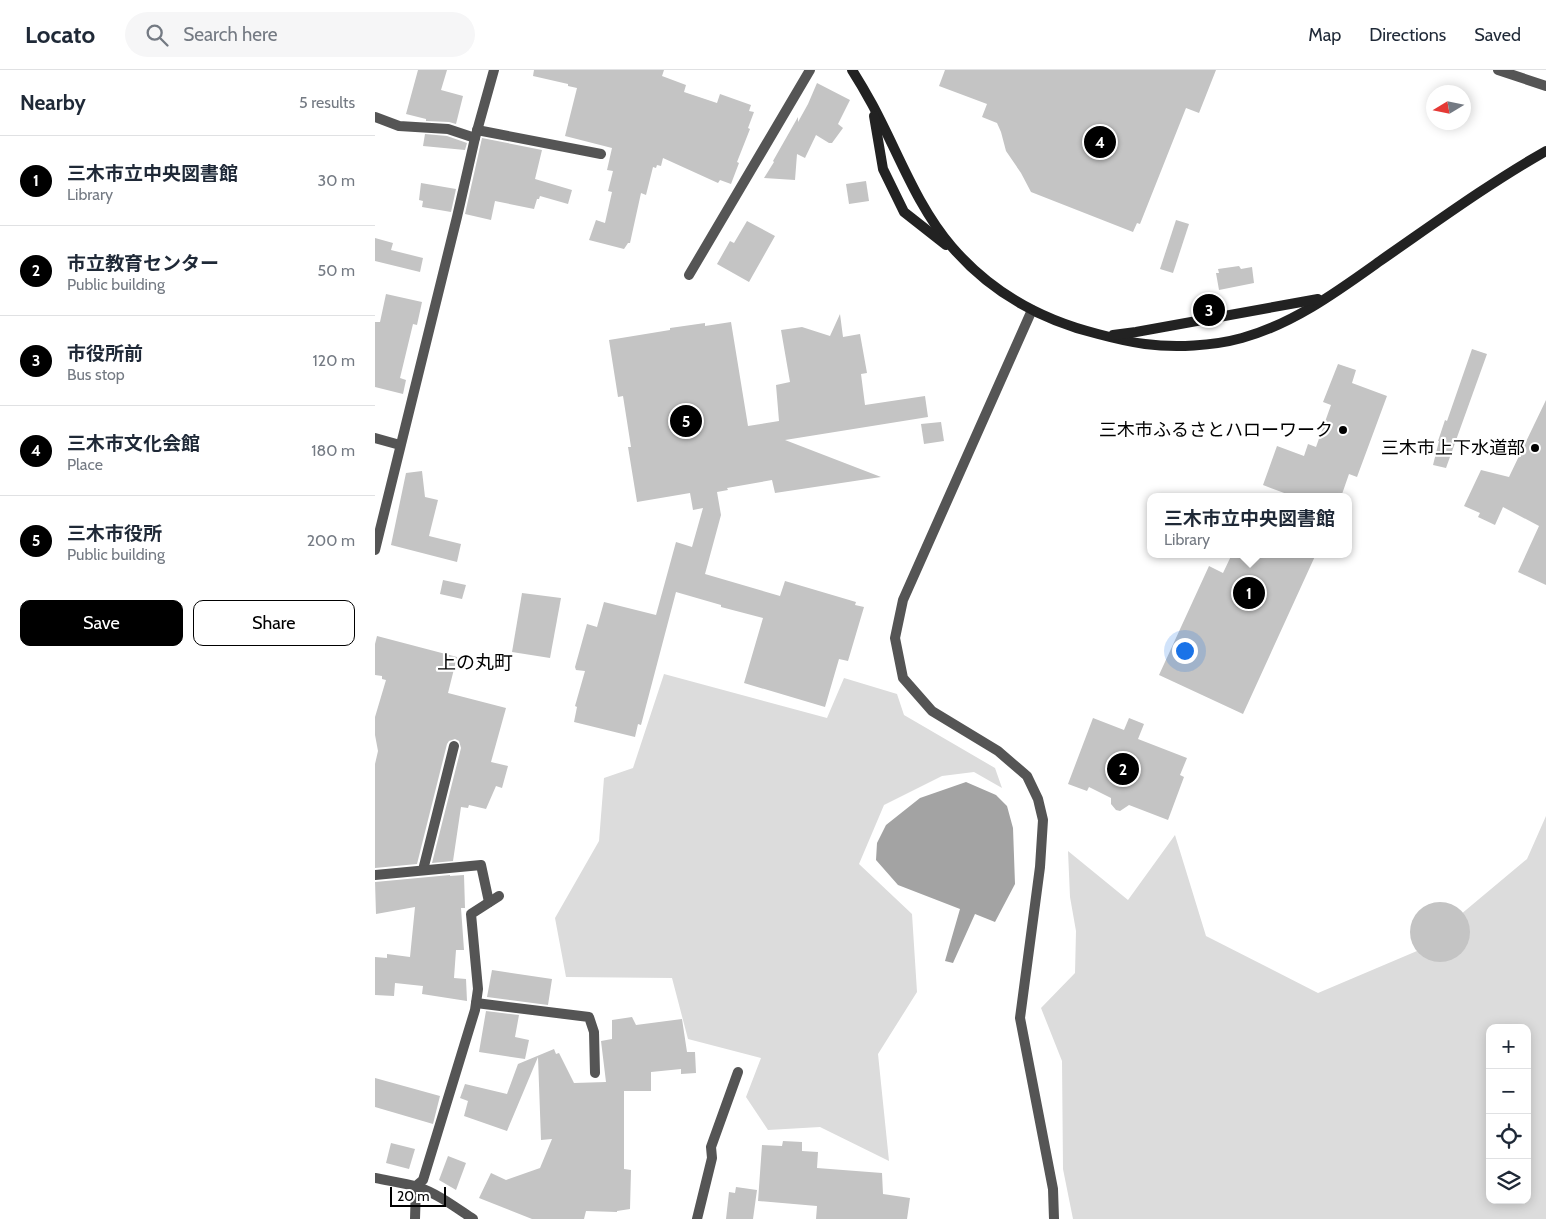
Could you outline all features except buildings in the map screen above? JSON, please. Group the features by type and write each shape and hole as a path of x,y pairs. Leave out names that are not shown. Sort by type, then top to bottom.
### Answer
{"street":[{"path":"375,550 476,134 494,70"},
{"path":"689,276 810,70"},
{"path":"852,70 872,104 929,215 951,245 977,273 1032,310 1067,325 1146,345 1187,346 1241,339 1294,316 1329,297 1509,172 1546,151"},
{"path":"1498,70 1546,86"},
{"path":"872,104 883,169 904,212 963,258"},
{"path":"375,118 399,126 448,129 601,154"},
{"path":"1105,336 1329,297"},
{"path":"1032,310 903,600 895,638 903,678 932,711 999,752 1027,776 1038,799 1043,820 1040,867 1020,1018 1053,1189 1054,1219"},
{"path":"375,438 400,445"},
{"path":"425,870 424,866 454,746"},
{"path":"375,875 481,865 489,902"},
{"path":"415,1219 416,1186 423,1180 475,1010 478,989 471,914 499,896"},
{"path":"476,1003 589,1017 594,1032 595,1073"},
{"path":"697,1219 712,1158 711,1147 738,1072"},
{"path":"375,1178 416,1186 449,1202 473,1219"}],"shaded area":[{"path":"664,674 827,718 844,678 897,694 904,715 995,768 1002,788 974,772 942,776 884,805 859,864 912,914 917,992 878,1054 889,1161 820,1127 768,1130 746,1097 761,1058 688,1039 672,978 566,977 555,918 599,841 604,778 633,768"},
{"path":"966,782 996,795 1007,806 1013,828 1015,884 995,922 975,914 953,963 945,961 960,909 898,885 876,860 877,843 886,825 920,798"},
{"path":"1546,816 1546,1219 1073,1219 1063,1169 1062,1061 1041,1008 1075,973 1076,931 1070,897 1068,851 1128,900 1175,835 1206,936 1318,993 1417,951 1527,859"}],"place":[{"name":"三木市文化会館","path":"1100,142"},
{"name":"市役所前","path":"1209,310"},
{"name":"三木市役所","path":"686,421"},
{"name":"三木市ふるさとハローワーク","path":"1343,430"},
{"name":"三木市上下水道部","path":"1535,448"},
{"name":"三木市立中央図書館","path":"1249,593"},
{"name":"市立教育センター","path":"1123,769"}],"district":[{"name":"上の丸町","path":"475,662"}]}
